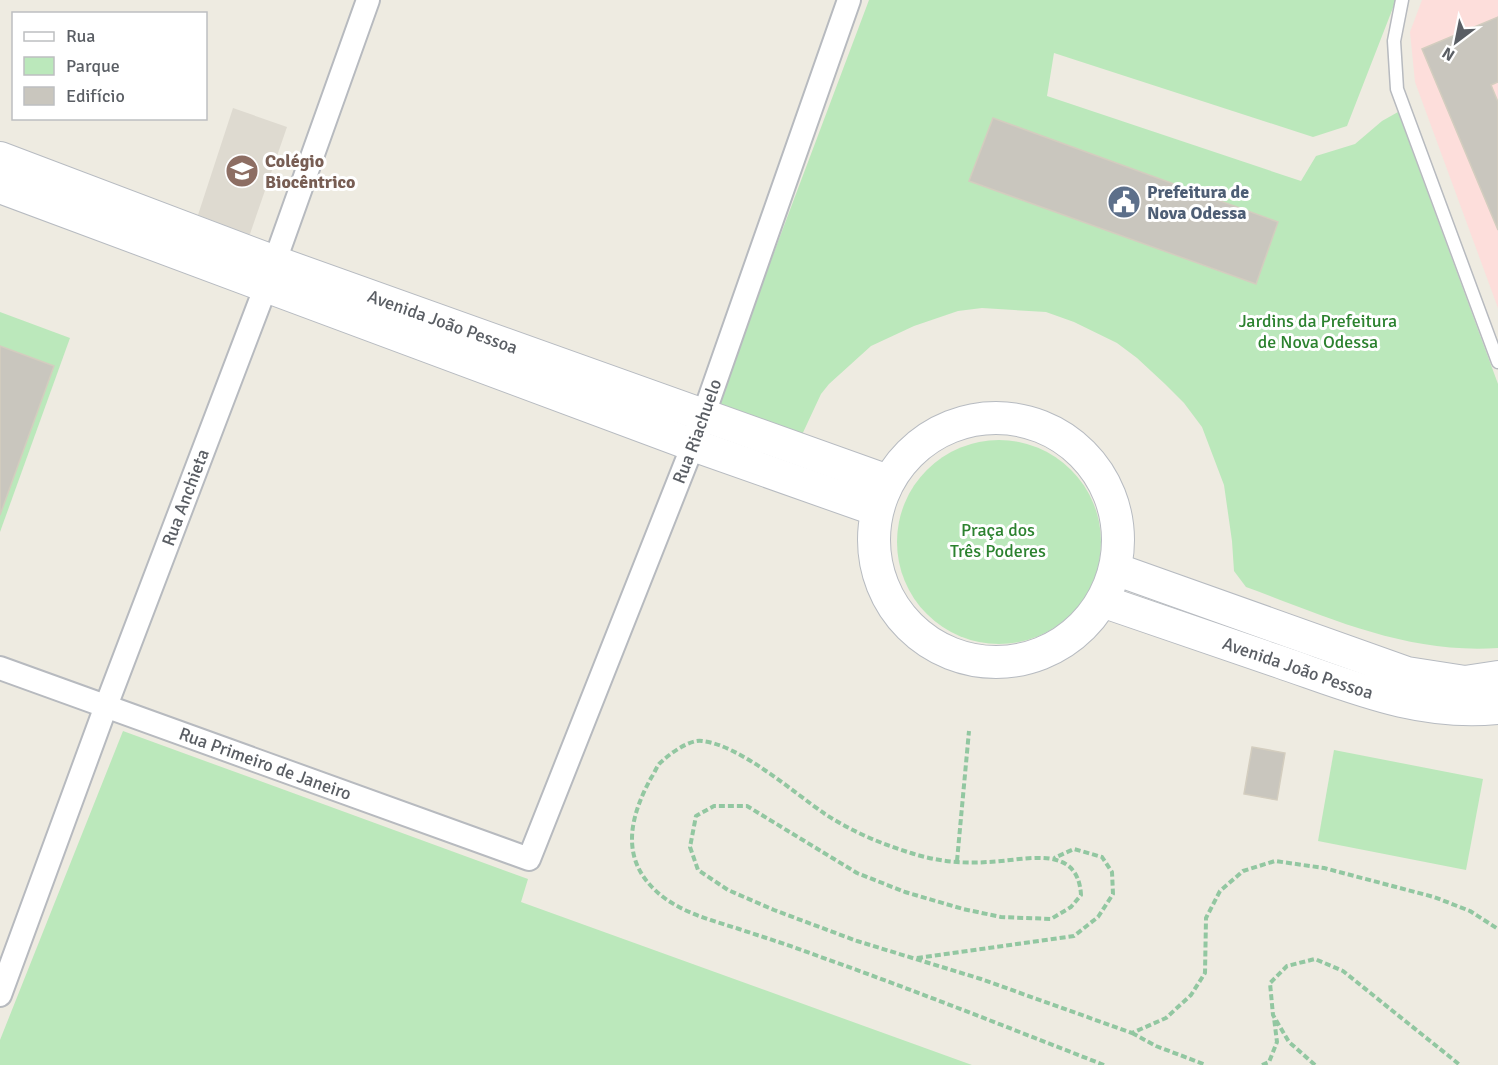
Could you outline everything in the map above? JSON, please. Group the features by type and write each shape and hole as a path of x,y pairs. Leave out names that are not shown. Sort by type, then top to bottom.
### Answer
{"main road":[{"name":"Avenida João Pessoa","path":"0,158 43,189 568,383 693,445 877,510"},
{"name":"Avenida João Pessoa","path":"0,187 43,189"},
{"name":"Avenida João Pessoa","path":"568,383 702,416 888,482"},
{"path":"992,418 1019,420 1045,428 1064,438 1095,468 1106,486 1118,527 1115,569 1102,601 1093,615 1069,638 1040,654 1024,659 999,662 975,660 958,656 928,642 903,620 885,592 875,560 874,527 877,510 888,482 910,452 932,436 956,424 992,418"},
{"name":"Avenida João Pessoa","path":"1115,569 1407,673 1465,682 1498,677"},
{"name":"Avenida João Pessoa","path":"1102,601 1391,700 1446,709 1498,708"}],"street":[{"name":"Rua Anchieta","path":"0,995 106,706 271,274 368,0"},
{"name":"Rua Riachuelo","path":"529,859 693,445 849,0"},
{"name":"Rua Primeiro de Janeiro","path":"0,668 529,859"}],"lane":[{"path":"1402,0 1394,41 1397,89 1498,362"}],"path":[{"path":"957,861 969,731"},
{"path":"1104,1065 820,956 705,918 669,903 649,884 635,861 630,835 641,797 658,765 680,748 699,740 723,746 754,764 828,816 892,848 929,859 987,862 1020,858 1053,859 1067,863 1080,880 1081,895 1071,907 1051,919 1001,917 905,892 857,873 747,806 714,806 696,816 690,848 698,870 728,890 836,933 981,979 1132,1033 1156,1046 1206,1065"},
{"path":"914,958 1074,936 1098,917 1113,894 1112,872 1102,857 1074,849 1053,859"},
{"path":"1132,1033 1166,1018 1191,995 1204,973 1206,918 1220,891 1243,871 1264,864 1275,861 1324,868 1434,897 1470,911 1498,929"},
{"path":"1262,1065 1269,1062 1277,1042 1270,983 1287,966 1315,959 1343,971 1460,1065"},
{"path":"1273,1015 1289,1042 1315,1065"}],"shaded area":[{"path":"1422,0 1498,0 1498,308 1415,82 1410,32"},
{"name":"Colégio Biocêntrico","path":"233,108 287,127 250,234 198,215"}],"green space":[{"name":"Jardins da Prefeitura de Nova Odessa","path":"869,0 1396,0 1347,126 1313,137 1054,53 1047,96 1301,181 1316,156 1355,144 1382,121 1398,112 1498,384 1498,648 1464,648 1400,640 1338,622 1246,587 1234,571 1224,485 1202,427 1184,403 1165,384 1117,343 1074,322 1046,312 982,308 958,311 914,326 871,346 821,394 800,439 715,409"},
{"path":"0,312 70,338 0,532"},
{"name":"Praça dos Três Poderes","path":"989,440 1009,440 1029,444 1047,452 1064,463 1078,477 1097,512 1101,542 1097,572 1089,590 1078,607 1064,621 1029,640 1009,644 989,644 969,640 951,632 934,621 920,607 901,572 897,552 897,532 901,512 909,494 920,477 934,463 969,444"},
{"path":"123,731 528,879 521,902 972,1065 0,1065 0,1040"},
{"path":"1334,750 1483,779 1466,870 1318,841"}],"building":[{"path":"1498,17 1498,82 1491,85 1498,102 1498,230 1422,49"},
{"name":"Prefeitura de Nova Odessa","path":"993,118 1278,222 1256,284 969,181"},
{"path":"0,346 54,366 0,515"},
{"path":"1252,747 1285,753 1277,800 1244,794"}],"place":[{"name":"Colégio Biocêntrico","path":"242,171"},
{"name":"Prefeitura de Nova Odessa","path":"1124,202"}]}
